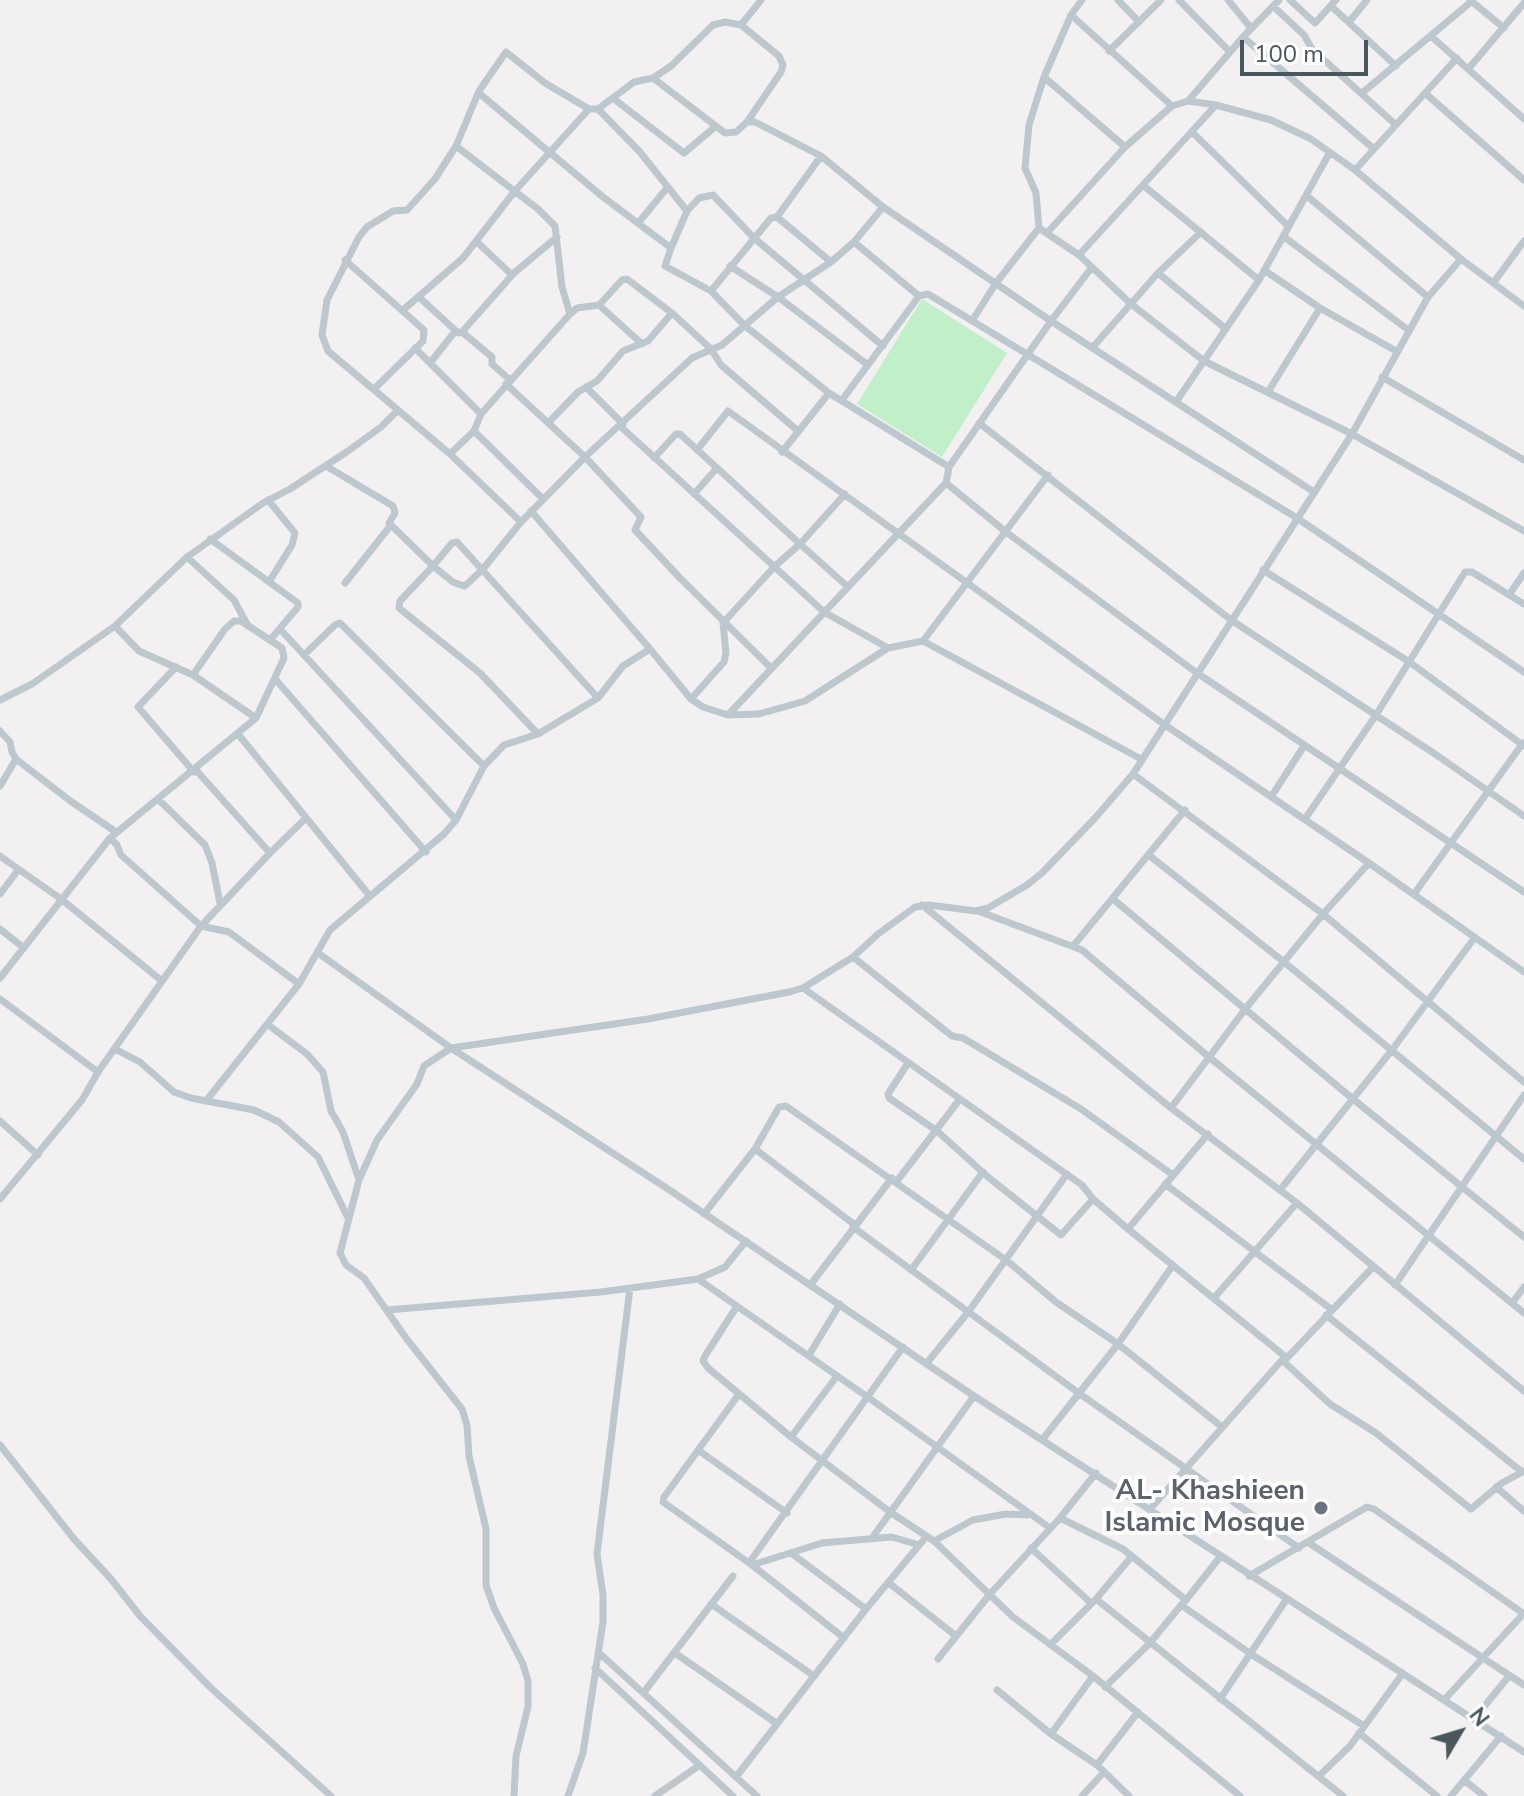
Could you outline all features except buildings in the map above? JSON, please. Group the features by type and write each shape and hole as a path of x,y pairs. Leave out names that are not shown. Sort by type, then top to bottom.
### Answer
{"street":[{"path":"741,25 761,0"},
{"path":"972,321 996,283 1039,228 1036,193 1025,168 1029,125 1044,77 1071,15 1082,0"},
{"path":"1118,0 1139,22"},
{"path":"1109,51 1161,0"},
{"path":"1179,0 1230,52"},
{"path":"1290,0 1315,23"},
{"path":"1349,22 1367,0"},
{"path":"1230,1 1251,28"},
{"path":"1362,93 1471,1 1504,28"},
{"path":"1188,101 1276,3 1312,49 1396,125"},
{"path":"1304,35 1334,3 1349,22 1396,66"},
{"path":"1469,68 1524,3"},
{"path":"1071,15 1172,106"},
{"path":"403,310 463,258 549,151 593,109 614,99 634,82 653,78 671,66 713,25 725,22 741,25 779,56 783,65 747,122 731,134 653,78"},
{"path":"1243,37 1374,149"},
{"path":"1432,37 1524,119"},
{"path":"521,522 450,454 328,351 324,344 323,316 345,260 367,227 393,211 407,210 435,179 456,146 479,91 506,52 545,83 593,109 640,152 687,211"},
{"path":"1355,170 1457,58"},
{"path":"1044,77 1125,147"},
{"path":"1425,93 1524,180"},
{"path":"480,94 603,197 671,248"},
{"path":"614,99 684,153 716,126"},
{"path":"1047,233 1125,147 1172,106 1188,101 1216,105 1271,120 1311,139 1355,170 1461,259 1524,306"},
{"path":"1079,255 1216,105"},
{"path":"747,122 771,129 821,156 883,207 1051,321 1314,492"},
{"path":"1192,132 1288,226"},
{"path":"456,146 538,209 555,226 562,287 570,314"},
{"path":"1176,402 1259,280 1330,152"},
{"path":"711,291 771,218 777,217 821,156"},
{"path":"1144,186 1259,280"},
{"path":"639,222 667,188"},
{"path":"883,346 754,238 713,195 699,198 687,211 665,266 711,291 744,325 829,393 949,467"},
{"path":"1307,196 1428,297"},
{"path":"326,466 393,506 395,513 389,521 391,525 433,566 453,582 464,586 483,569 531,511 585,457 692,358 722,345 778,297 831,262 854,242 883,207"},
{"path":"777,217 831,262"},
{"path":"1039,228 1079,255 1131,304 1204,361 1352,434 1524,531"},
{"path":"1092,348 1158,273 1201,232"},
{"path":"1283,236 1407,329"},
{"path":"430,363 514,273 557,237"},
{"path":"1494,282 1524,241"},
{"path":"477,242 510,273 514,273"},
{"path":"854,242 919,296"},
{"path":"976,911 998,903 1042,873 1133,774 1352,434 1407,329 1428,297 1461,259"},
{"path":"345,260 424,330 423,341 374,389"},
{"path":"730,266 778,297 868,365"},
{"path":"728,715 946,483 949,467 1092,267"},
{"path":"1264,270 1320,308 1396,351"},
{"path":"1158,273 1226,329"},
{"path":"450,454 474,431 481,414 570,314 577,308 599,305 622,280 627,279 672,313 711,349 721,365 798,431"},
{"path":"842,400 919,296 928,294 1297,518 1524,672"},
{"path":"419,297 492,357 492,364 508,382 641,517 635,530 723,623 771,668"},
{"path":"599,305 642,344"},
{"path":"1268,392 1320,308"},
{"path":"549,422 586,387 597,381 623,351 642,344 672,313"},
{"path":"415,348 481,414"},
{"path":"1382,377 1524,460"},
{"path":"586,387 654,458 824,612 888,648"},
{"path":"782,452 829,393"},
{"path":"0,700 32,684 115,626 210,539 326,466 381,427 398,410"},
{"path":"697,450 728,411 1165,725 1524,972"},
{"path":"979,423 1231,620 1524,816"},
{"path":"474,431 543,499"},
{"path":"654,458 676,434 684,436 848,587"},
{"path":"694,494 717,468"},
{"path":"923,641 1048,475"},
{"path":"946,483 1006,532 1197,673 1524,892"},
{"path":"691,699 724,662 723,623 845,494"},
{"path":"268,500 295,533 292,545 269,582"},
{"path":"531,511 691,699 703,707 728,715 759,714 805,701 888,648 923,641 1141,759"},
{"path":"345,583 391,525"},
{"path":"210,539 298,603 298,607 270,640"},
{"path":"538,734 480,673 399,608 400,601 455,541 598,698"},
{"path":"187,557 230,596 248,626"},
{"path":"1263,570 1408,661 1523,744 1414,894"},
{"path":"1305,819 1468,571 1524,604"},
{"path":"1509,595 1524,573"},
{"path":"0,978 110,838 256,718 276,680 284,652 241,621 230,623 193,675"},
{"path":"304,655 340,623 484,766"},
{"path":"115,626 139,651 193,675 256,718"},
{"path":"280,629 456,820"},
{"path":"206,1101 299,984 330,930 369,895 426,852 456,820 484,766 504,745 538,734 598,698 623,666 650,649"},
{"path":"176,667 138,707 270,853"},
{"path":"276,680 426,852"},
{"path":"0,731 10,742 16,759 116,832"},
{"path":"238,734 369,895"},
{"path":"1271,797 1304,746"},
{"path":"0,786 16,759"},
{"path":"1133,774 1323,914 1524,1082"},
{"path":"158,799 205,845 220,903"},
{"path":"1074,945 1185,810"},
{"path":"0,1199 82,1100 98,1072 201,926 220,903 306,818"},
{"path":"110,838 121,855 201,926 229,932 299,984"},
{"path":"0,856 61,899 162,981"},
{"path":"1150,856 1524,1159"},
{"path":"1171,1108 1246,1008 1369,863"},
{"path":"0,894 18,870"},
{"path":"1113,899 1524,1237"},
{"path":"921,905 1171,1108 1297,1203 1524,1391"},
{"path":"514,1796 516,1756 528,1707 528,1681 486,1585 486,1529 462,1409 364,1278 343,1260 341,1246 359,1180 377,1140 417,1084 421,1070 451,1048 648,1019 803,988 853,957 878,934 921,905 976,911 1074,945 1524,1313"},
{"path":"0,929 24,948"},
{"path":"1280,1190 1392,1050 1475,937"},
{"path":"318,953 451,1048 811,1284 974,1396 1524,1752"},
{"path":"853,957 952,1036 966,1039 1081,1109 1173,1175"},
{"path":"803,988 1082,1185 1093,1199 1284,1359 1330,1404 1376,1433 1469,1508 1523,1471 1329,1312 1165,1184"},
{"path":"0,999 98,1072"},
{"path":"267,1024 307,1054 323,1072 331,1111 343,1132 359,1180"},
{"path":"115,1049 140,1062 166,1088 191,1098 254,1110 271,1117 318,1157 348,1218"},
{"path":"908,1063 888,1096 937,1131 1062,1236 1093,1199"},
{"path":"1395,1285 1524,1095"},
{"path":"811,1284 854,1226 937,1131 960,1099"},
{"path":"704,1214 755,1149 779,1107 784,1105 949,1218 1056,1302 1118,1344 1222,1427"},
{"path":"0,1121 38,1155"},
{"path":"1128,1229 1208,1134"},
{"path":"755,1149 911,1270 1080,1394 1299,1548"},
{"path":"911,1270 983,1172"},
{"path":"926,1364 969,1311 1067,1174"},
{"path":"1214,1298 1297,1203"},
{"path":"387,1310 698,1279 725,1267 746,1241"},
{"path":"1042,1440 1118,1344 1173,1265"},
{"path":"1151,1508 1284,1359 1373,1267"},
{"path":"698,1279 1050,1528"},
{"path":"1512,1303 1524,1287"},
{"path":"568,1796 583,1753 604,1612 597,1554 630,1288"},
{"path":"809,1355 840,1304"},
{"path":"737,1306 703,1361 708,1368 791,1437 930,1539 1013,1617 1093,1676 1240,1796"},
{"path":"751,1564 903,1347"},
{"path":"791,1437 837,1376"},
{"path":"739,1394 663,1502 751,1564 844,1638"},
{"path":"872,1538 974,1396"},
{"path":"0,1445 74,1539 149,1625 212,1689 331,1796"},
{"path":"698,1450 787,1513"},
{"path":"938,1659 990,1594 1060,1518 1096,1473"},
{"path":"1496,1487 1524,1511"},
{"path":"1249,1576 1309,1543 1360,1509 1374,1509 1524,1613 1445,1699"},
{"path":"736,1777 919,1545 973,1520 1006,1514 1030,1515"},
{"path":"1060,1518 1132,1556 1184,1602 1251,1654 1362,1730 1437,1796"},
{"path":"751,1564 822,1543 892,1537 919,1545"},
{"path":"1309,1543 1524,1685"},
{"path":"1031,1548 1343,1796"},
{"path":"791,1553 866,1609"},
{"path":"1051,1644 1094,1601 1132,1556"},
{"path":"1105,1687 1149,1644 1220,1557"},
{"path":"644,1692 733,1576"},
{"path":"889,1583 956,1636"},
{"path":"1220,1699 1286,1600"},
{"path":"711,1604 814,1676"},
{"path":"598,1652 757,1796"},
{"path":"675,1653 776,1723"},
{"path":"595,1668 733,1796"},
{"path":"1319,1776 1345,1751 1403,1673"},
{"path":"1051,1734 1093,1676"},
{"path":"1474,1719 1509,1676"},
{"path":"997,1690 1051,1734 1097,1765 1129,1796"},
{"path":"1097,1765 1138,1712"},
{"path":"1451,1796 1501,1736"},
{"path":"655,1796 700,1765"},
{"path":"1082,1796 1104,1772"},
{"path":"1464,1780 1484,1796"}],"green space":[{"path":"922,299 1007,353 942,457 857,404"}],"place":[{"name":"AL- Khashieen Islamic Mosque","path":"1321,1508"}]}
